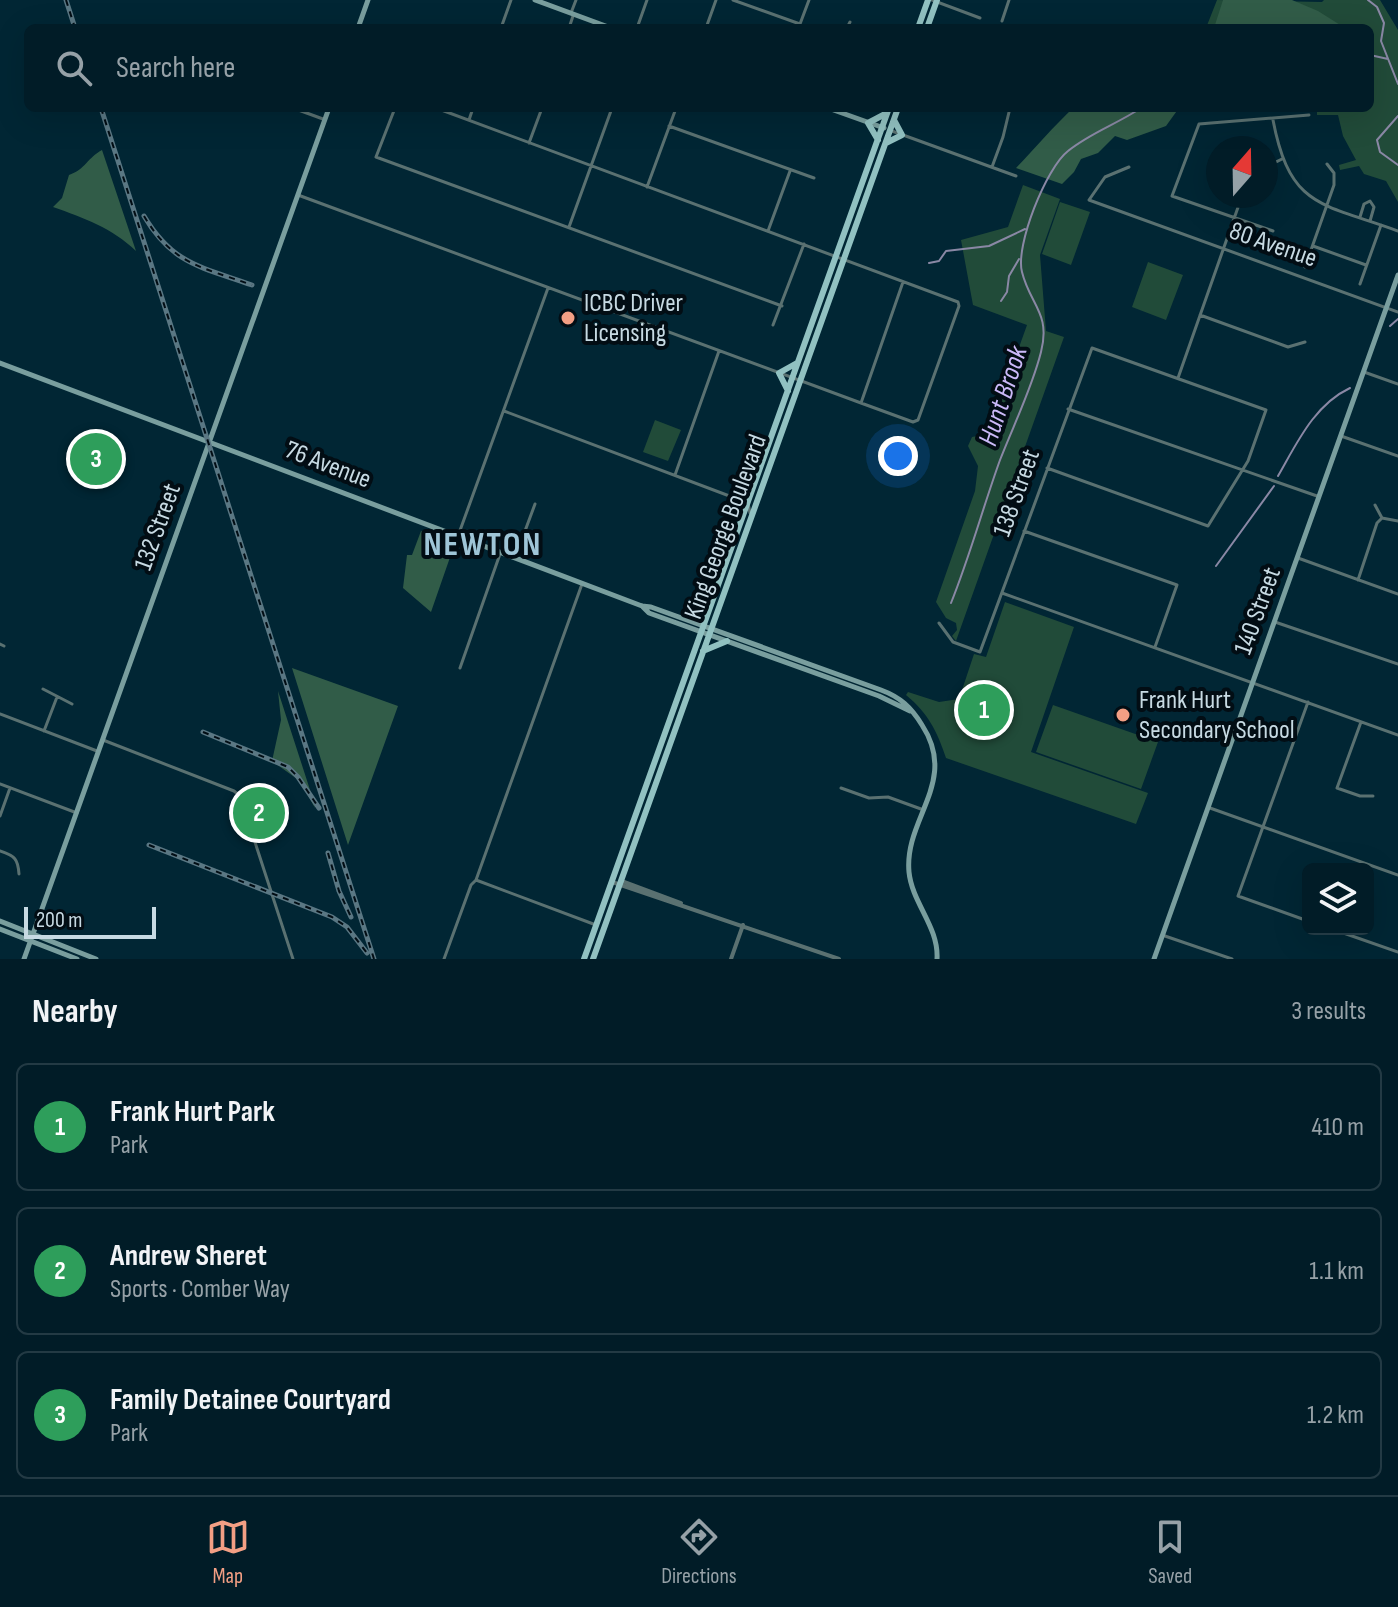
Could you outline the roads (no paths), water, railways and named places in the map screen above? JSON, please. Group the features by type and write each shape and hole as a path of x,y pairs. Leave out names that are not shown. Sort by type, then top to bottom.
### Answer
{"main road":[{"path":"359,24 368,0"},
{"path":"535,0 600,24"},
{"path":"920,24 933,1"},
{"path":"928,24 933,1"},
{"name":"132 Street","path":"24,959 328,112"},
{"path":"839,112 886,129"},
{"path":"868,123 885,112"},
{"name":"King George Boulevard","path":"588,959 596,925 616,881 703,651 706,631 751,517 796,379 882,141 888,112"},
{"name":"King George Boulevard","path":"886,129 897,112"},
{"path":"868,123 882,141 902,135 894,120"},
{"name":"King George Boulevard","path":"588,959 788,391 796,379 798,363 840,258"},
{"name":"140 Street","path":"1154,959 1398,275"},
{"name":"76 Avenue","path":"0,363 706,631 891,694 906,703 911,711"},
{"path":"788,391 779,373 798,363"},
{"name":"76 Avenue","path":"706,631 911,711"},
{"path":"703,651 727,641"},
{"path":"841,683 891,694"},
{"path":"911,711 924,727 934,753 934,780 911,849 909,867 913,889 934,935 937,959"},
{"path":"0,921 77,959"},
{"path":"0,929 96,959"}],"street":[{"path":"502,24 511,0"},
{"path":"570,24 576,0"},
{"path":"638,24 647,0"},
{"path":"707,24 716,0"},
{"path":"733,0 796,24"},
{"path":"802,24 809,0"},
{"path":"1002,21 1009,0"},
{"path":"933,1 980,18"},
{"path":"305,112 325,119"},
{"path":"393,112 376,157 782,306"},
{"path":"298,195 917,421 959,303 447,112"},
{"path":"469,120 472,112"},
{"path":"529,143 541,112"},
{"path":"569,227 611,112"},
{"path":"647,187 675,112"},
{"path":"992,167 1009,112"},
{"path":"1273,231 1172,196 1199,124 1309,115"},
{"path":"1273,120 1282,159 1301,190 1327,205 1398,231"},
{"path":"669,126 814,178"},
{"path":"886,129 1016,176"},
{"path":"1278,161 1282,159"},
{"path":"1305,267 1334,185 1334,173 1327,164"},
{"name":"80 Avenue","path":"1129,167 1105,177 1089,200 1398,312"},
{"path":"768,231 790,170"},
{"path":"1360,217 1364,204 1370,201 1374,207 1370,221"},
{"path":"1047,468 1208,526 1242,470 1266,410 1178,378 1238,208"},
{"path":"1360,284 1381,225"},
{"path":"773,325 804,244"},
{"path":"1313,246 1367,265"},
{"path":"861,403 903,282"},
{"path":"458,536 548,288"},
{"path":"1200,315 1288,347 1305,342"},
{"name":"138 Street","path":"939,623 953,642 980,652 1092,348 1178,378"},
{"path":"675,475 719,351"},
{"path":"1364,372 1398,384"},
{"path":"1068,409 1319,497"},
{"path":"504,411 748,503 751,517"},
{"path":"1341,436 1398,456"},
{"path":"515,558 535,504"},
{"path":"1375,505 1382,518"},
{"path":"1358,580 1377,523 1382,518"},
{"path":"1382,518 1398,521"},
{"path":"1024,531 1177,585 1155,647"},
{"path":"460,668 501,552"},
{"path":"1298,558 1398,594"},
{"path":"444,959 471,885 476,880 582,583"},
{"path":"1002,593 1398,735"},
{"path":"1275,622 1398,664"},
{"path":"43,689 72,704"},
{"path":"44,731 57,697"},
{"path":"1302,919 1238,896 1308,702"},
{"path":"0,714 99,752"},
{"path":"1361,722 1337,788 1360,796 1373,796"},
{"path":"103,740 240,796 293,959"},
{"path":"0,784 77,813"},
{"path":"0,816 10,788"},
{"path":"841,788 869,798 888,797 925,810"},
{"path":"1208,807 1398,875"},
{"path":"0,851 14,856 18,861 19,874"},
{"path":"476,880 596,925"},
{"path":"616,881 839,959"},
{"path":"731,959 743,925"},
{"path":"1162,935 1232,959"},
{"path":"1349,935 1398,952"}],"waterway":[{"path":"1368,0 1377,7 1384,23 1381,41 1398,84"},
{"name":"Hunt Brook","path":"1374,56 1388,59"},
{"name":"Hunt Brook","path":"951,603 1041,352 1041,318 1022,272 1021,260 1034,208 1051,173 1068,151 1134,112"},
{"path":"1398,116 1377,140 1380,152 1398,165"},
{"path":"929,263 939,261 946,251 989,246 1025,229"},
{"path":"1001,301 1007,292 1009,276 1019,259"},
{"path":"1390,326 1398,319"},
{"path":"1278,476 1316,415 1337,395 1350,388"},
{"path":"1216,566 1274,486"}],"railway":[{"path":"66,0 74,24"},
{"path":"102,112 374,959"},
{"path":"144,216 166,245 178,255 252,285"},
{"path":"203,732 288,767 319,808"},
{"path":"149,845 332,917 347,927 367,953"},
{"path":"328,853 339,891 351,917"}],"place":[{"name":"ICBC Driver Licensing","path":"568,318"},
{"name":"Family Detainee Courtyard","path":"96,459"},
{"name":"Frank Hurt Park","path":"984,710"},
{"name":"Frank Hurt Secondary School","path":"1123,715"},
{"name":"Andrew Sheret","path":"259,813"}],"district":[{"name":"NEWTON","path":"483,544"}]}
